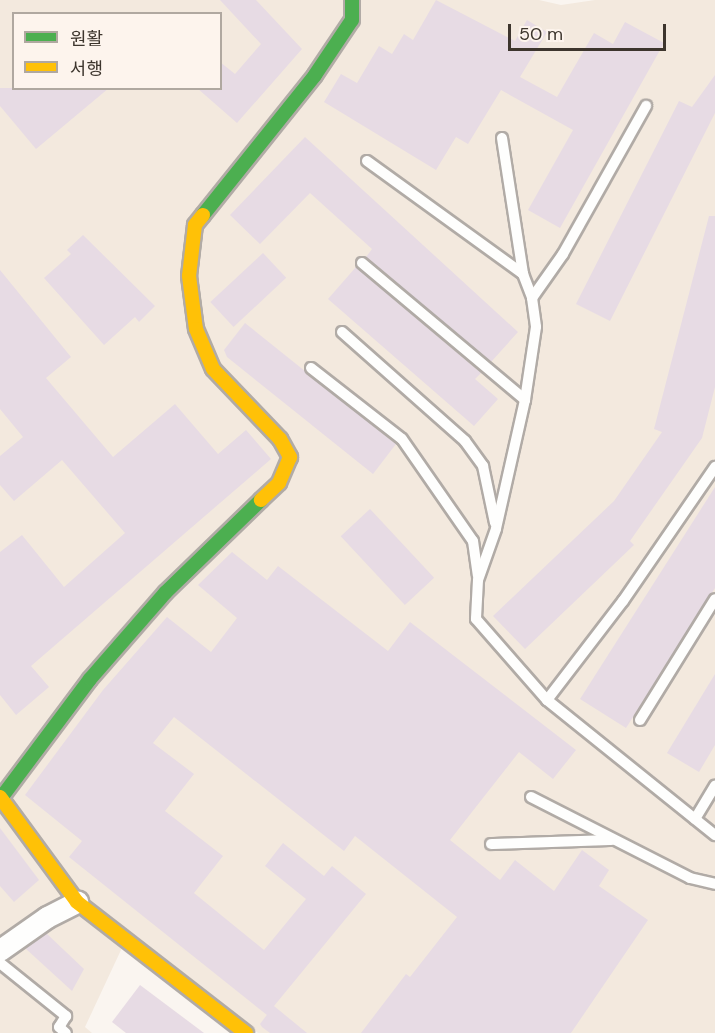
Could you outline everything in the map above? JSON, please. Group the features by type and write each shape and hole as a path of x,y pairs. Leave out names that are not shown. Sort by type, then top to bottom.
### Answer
{"street":[{"path":"246,1033 77,902 1,797 90,679 165,593 279,483 290,457 280,439 213,369 196,329 189,276 195,225 315,75 352,20 352,0"},
{"path":"0,950 47,916 77,902"}],"lane":[{"path":"532,298 563,254 645,106"},
{"path":"478,580 496,529 525,400 536,327 532,298 523,274 502,138"},
{"path":"367,162 523,274"},
{"path":"362,262 525,400"},
{"path":"342,332 465,441 483,466 496,529"},
{"path":"311,368 402,439 473,541 478,580 476,619 548,700 715,835"},
{"path":"548,700 715,467"},
{"path":"639,720 715,599"},
{"path":"695,819 715,786"},
{"path":"531,797 690,878 715,884"},
{"path":"491,844 615,840"},
{"path":"0,963 66,1016 59,1027 66,1033"}],"shaded area":[{"path":"0,0 539,0 561,5 595,0 715,0 715,1033 258,1033 128,935 85,1027 92,1033 0,1033"}],"building":[{"path":"220,0 256,0 302,49 237,123 199,90 222,90 222,64 235,74 261,44"},
{"path":"436,0 515,41 527,20 547,32 520,77 557,97 594,33 613,44 625,22 664,43 560,228 528,210 573,130 501,90 468,144 456,137 436,170 324,102 341,74 357,83 379,46 392,54 404,34 413,40"},
{"path":"715,75 715,113 610,321 576,304 679,101 692,107"},
{"path":"0,88 107,90 36,149 0,106"},
{"path":"305,137 518,332 491,362 366,257 372,249 310,193 260,244 230,215"},
{"path":"709,216 715,216 715,387 702,438 630,541 634,545 525,649 493,616 614,501 662,432 654,429"},
{"path":"83,235 155,306 139,322 135,317 104,345 44,278 71,254 67,250"},
{"path":"263,253 286,278 234,327 210,302"},
{"path":"356,267 481,373 475,379 498,399 474,426 328,299"},
{"path":"0,270 71,357 46,378 113,457 175,404 218,454 246,430 271,459 31,666 49,687 16,715 0,695 0,552 22,535 64,587 125,533 62,460 14,501 0,485 0,456 23,437 0,409"},
{"path":"245,323 396,444 373,474 227,357 224,350"},
{"path":"715,487 715,588 626,728 580,699"},
{"path":"370,509 434,578 405,605 341,536"},
{"path":"232,552 267,580 278,566 388,651 410,622 576,750 553,779 519,752 450,840 500,880 515,860 554,891 582,850 609,870 599,886 648,920 571,1033 361,1033 406,974 410,977 457,917 355,836 344,851 174,717 153,743 194,774 165,811 223,856 194,893 264,950 306,899 265,866 283,843 324,876 332,866 366,894 274,1006 307,1033 270,1033 262,1027 260,1024 267,1015 69,857 82,841 25,795 103,690 167,617 211,652 237,618 198,585"},
{"path":"715,674 715,745 699,772 667,753"},
{"path":"0,828 39,880 14,902 0,886"},
{"path":"46,933 84,969 72,991 25,948"},
{"path":"140,985 204,1033 126,1033 112,1022"}],"traffic: fast":[{"path":"203,215 315,75 352,20 352,0"},
{"path":"1,798 90,679 165,593 261,500"}],"traffic: slow":[{"path":"203,215 195,225 189,276 196,329 213,369 280,439 290,457 279,483 261,500"},
{"path":"0,797 77,902 246,1033"}]}
